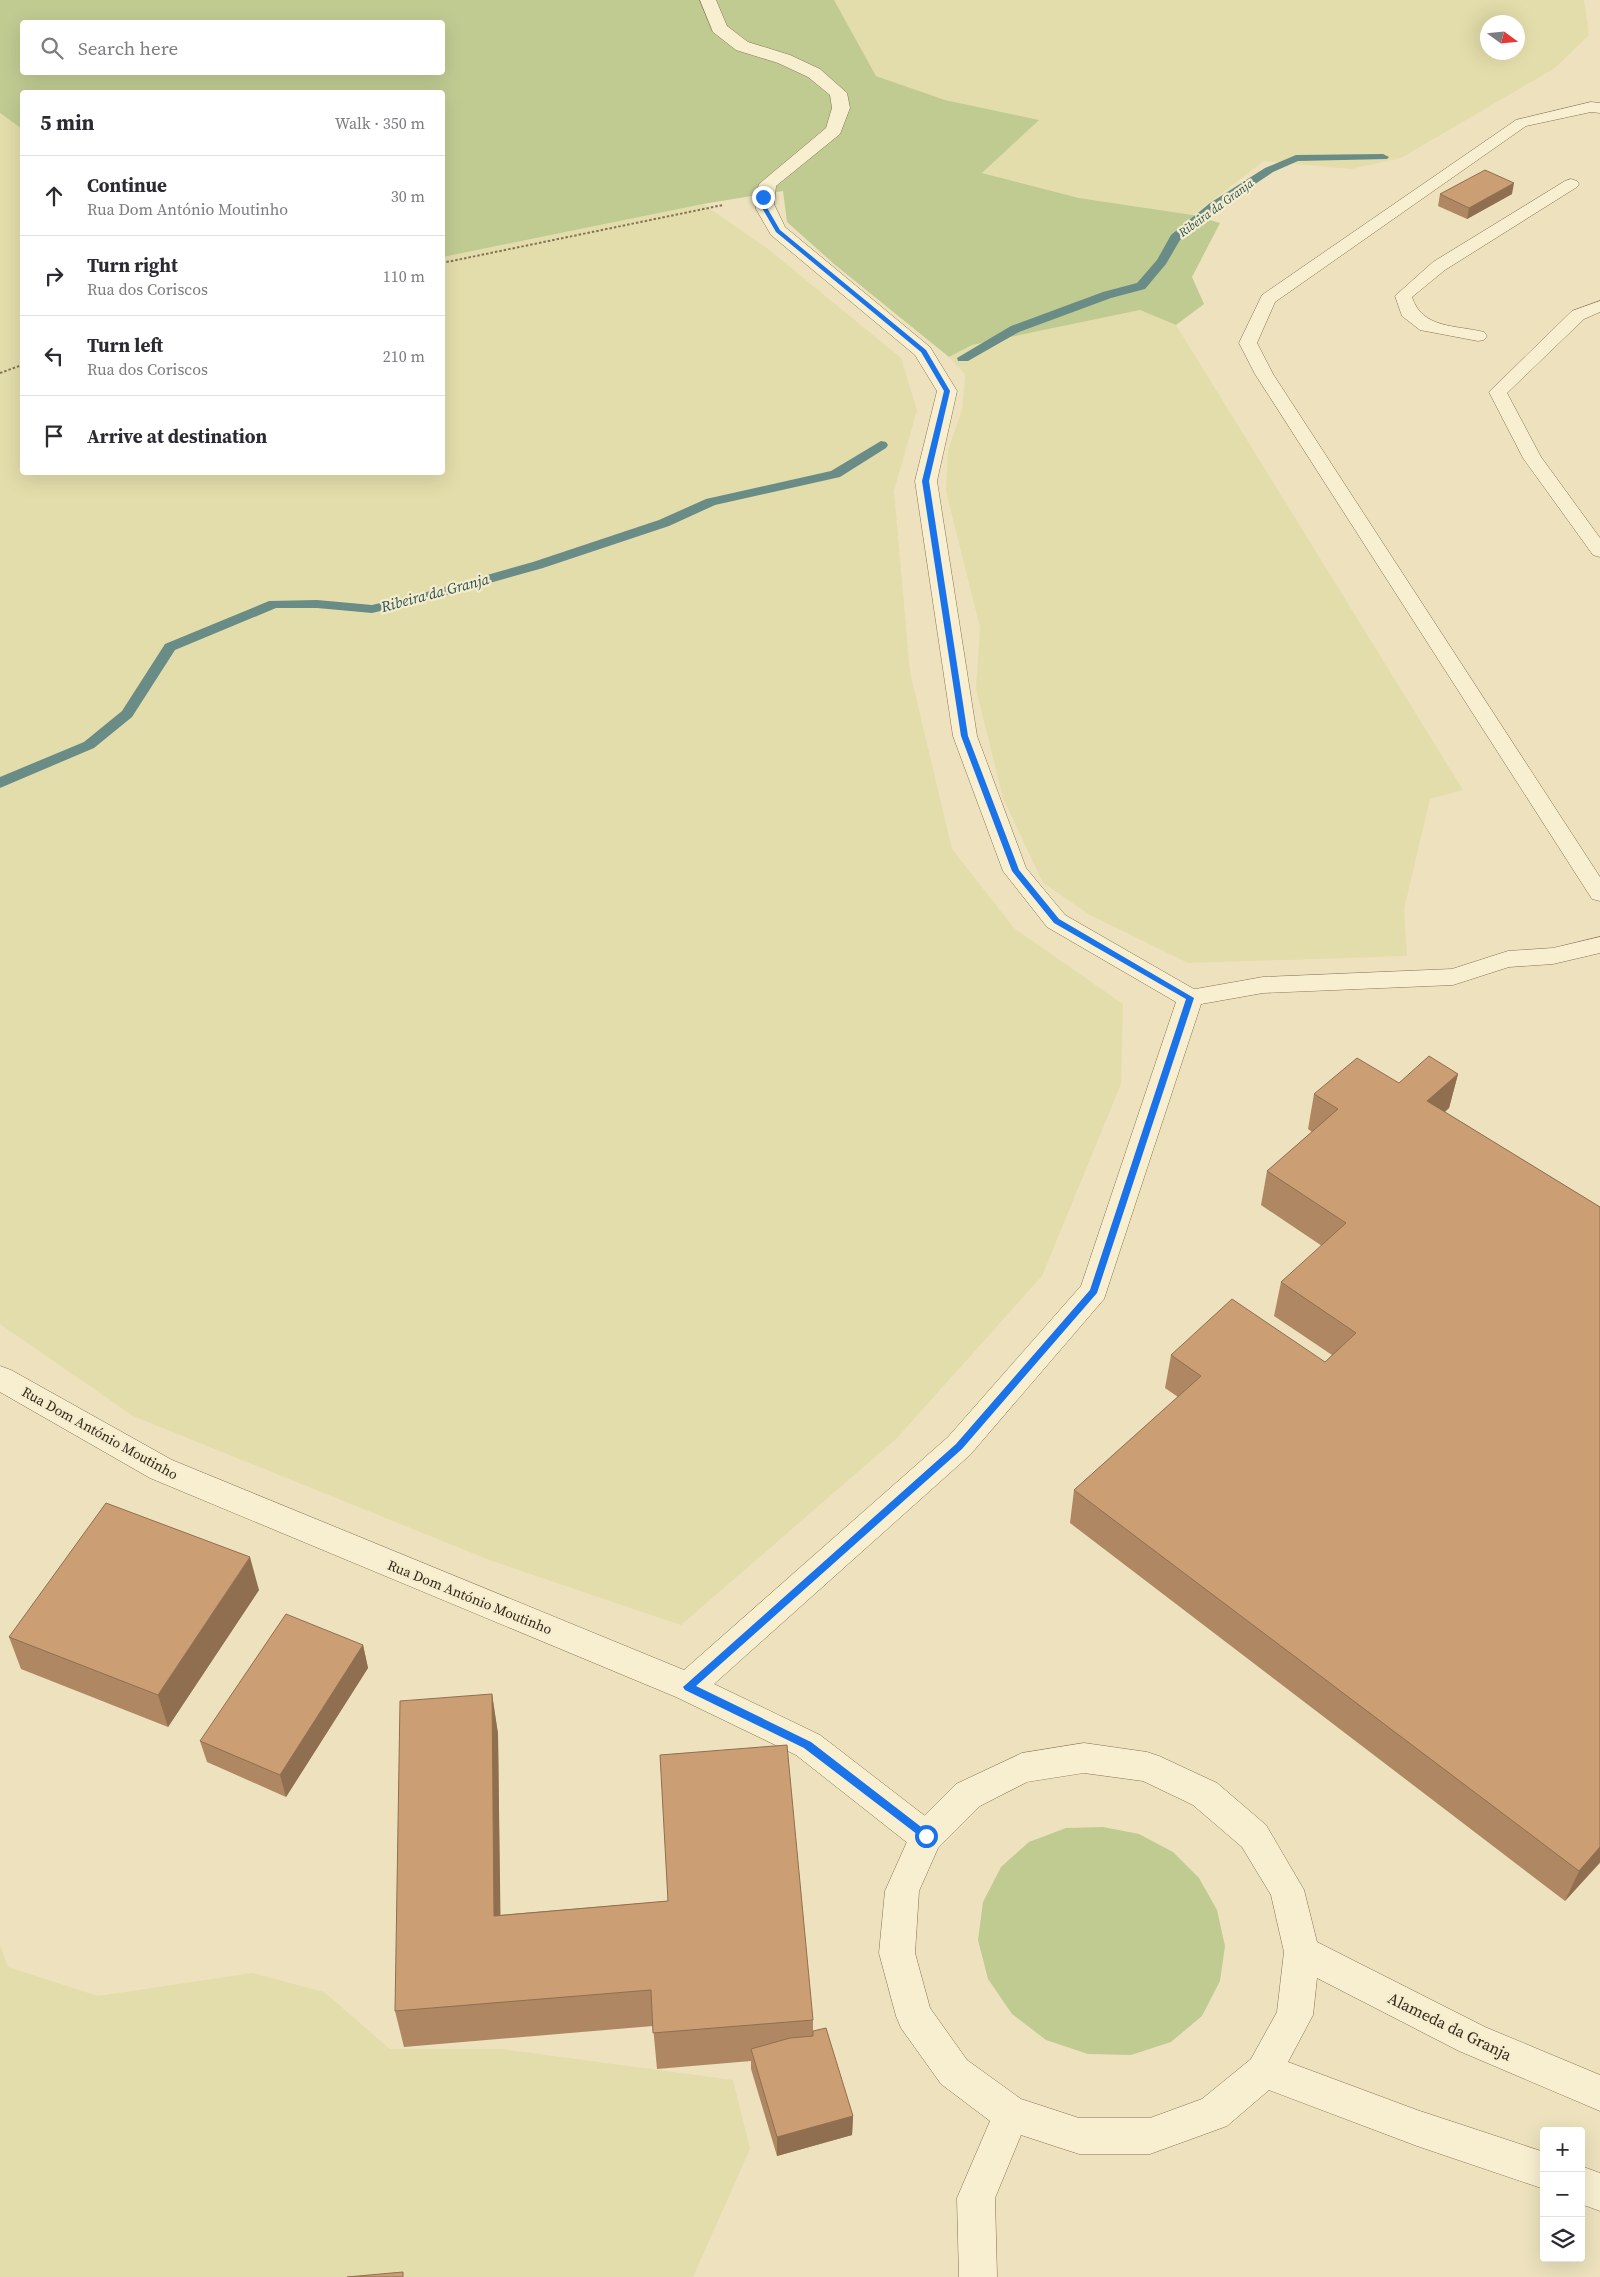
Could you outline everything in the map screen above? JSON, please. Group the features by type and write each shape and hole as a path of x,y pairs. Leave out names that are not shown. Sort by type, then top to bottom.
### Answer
{"street":[{"path":"688,1687 959,1446 1094,1291 1190,998 1056,921 1016,871 965,736 926,481 947,391 924,351 778,231 764,206 763,197 768,184 834,130 841,108 838,93 814,72 784,59 742,46 719,28 708,0"},
{"name":"Rua Dom António Moutinho","path":"0,1378 160,1469 688,1687 808,1745 926,1836"},
{"path":"1084,1758 1147,1767 1205,1794 1254,1836 1287,1890 1302,1952 1295,2014 1264,2071 1214,2113 1150,2136 1079,2136 1010,2114 954,2072 914,2016 897,1953 902,1891 926,1836 968,1795 1022,1768 1084,1758"},
{"name":"Alameda da Granja","path":"1302,1952 1472,2039 1600,2093"},
{"path":"1264,2071 1417,2128 1540,2170"},
{"path":"978,2277 976,2198 1010,2114"},
{"path":"1585,2186 1600,2192"}],"lane":[{"path":"1600,108 1591,107 1521,123 1268,299 1248,343 1264,374 1600,894"},
{"path":"1478,336 1426,326 1408,312 1403,296 1439,266 1571,184"},
{"path":"1600,306 1578,315 1498,392 1532,458 1600,551"},
{"path":"1190,998 1263,985 1453,977 1508,959 1553,956 1600,945"}],"path":[{"path":"445,262 763,197"},
{"path":"0,373 20,366"}],"shaded area":[{"path":"834,0 1584,0 1589,35 1555,68 1401,158 1351,169 1264,161 1193,215 1079,198 982,173 1039,120 945,100 876,76"},
{"path":"0,113 20,128 20,475 445,475 445,257 703,204 768,249 901,358 917,410 894,491 910,672 952,849 1014,928 1123,1004 1121,1084 1042,1276 897,1438 681,1625 492,1561 133,1416 0,1324"},
{"path":"1140,310 1176,325 1463,790 1430,799 1404,909 1407,956 1188,963 1090,915 1043,883 1003,798 976,689 980,627 946,491 948,450 962,410 965,374 949,357 972,345"},
{"path":"0,1945 8,1967 98,1996 252,1973 324,1992 390,2049 501,2049 733,2080 750,2149 693,2277 0,2277"}],"green space":[{"path":"0,0 834,0 876,76 945,100 1039,120 982,173 1079,198 1193,215 1220,223 1192,277 1204,304 1176,325 1140,310 972,345 949,357 834,264 787,222 783,191 703,204 445,257 445,90 20,90 20,128 0,113"},
{"path":"1103,1827 1139,1834 1173,1852 1199,1878 1217,1910 1225,1946 1220,1981 1202,2016 1171,2042 1131,2055 1088,2054 1046,2040 1012,2014 988,1979 978,1940 983,1902 1001,1867 1029,1842 1066,1828"}],"building":[{"path":"1485,170 1514,183 1469,208 1440,194"},
{"path":"1429,1056 1458,1074 1427,1101 1600,1207 1600,1847 1579,1871 1074,1490 1201,1376 1171,1355 1232,1299 1325,1362 1356,1333 1281,1282 1346,1223 1267,1171 1338,1109 1314,1094 1357,1058 1399,1083"},
{"path":"106,1503 250,1557 158,1695 9,1637"},
{"path":"286,1614 363,1645 280,1775 200,1741"},
{"path":"492,1694 494,1916 668,1901 660,1755 787,1745 813,2020 653,2033 651,1990 395,2011 400,1701"},
{"path":"826,2028 853,2116 777,2137 751,2049 790,2038 813,2036 813,2031"},
{"path":"403,2272 403,2277 347,2277"}],"waterway":[{"name":"Ribeira da Granja","path":"963,358 1015,329 1107,295 1141,286 1162,261 1175,238 1214,206 1269,170 1296,158 1383,157"},
{"name":"Ribeira da Granja","path":"0,783 89,745 127,714 170,647 274,604 317,604 372,609 431,595 538,565 664,523 711,502 835,474 881,445"}],"route":[{"path":"763,197 764,206 778,231 924,351 947,391 926,481 965,736 1016,871 1056,921 1190,998 1094,1291 959,1446 688,1687 808,1745 926,1836"}]}
